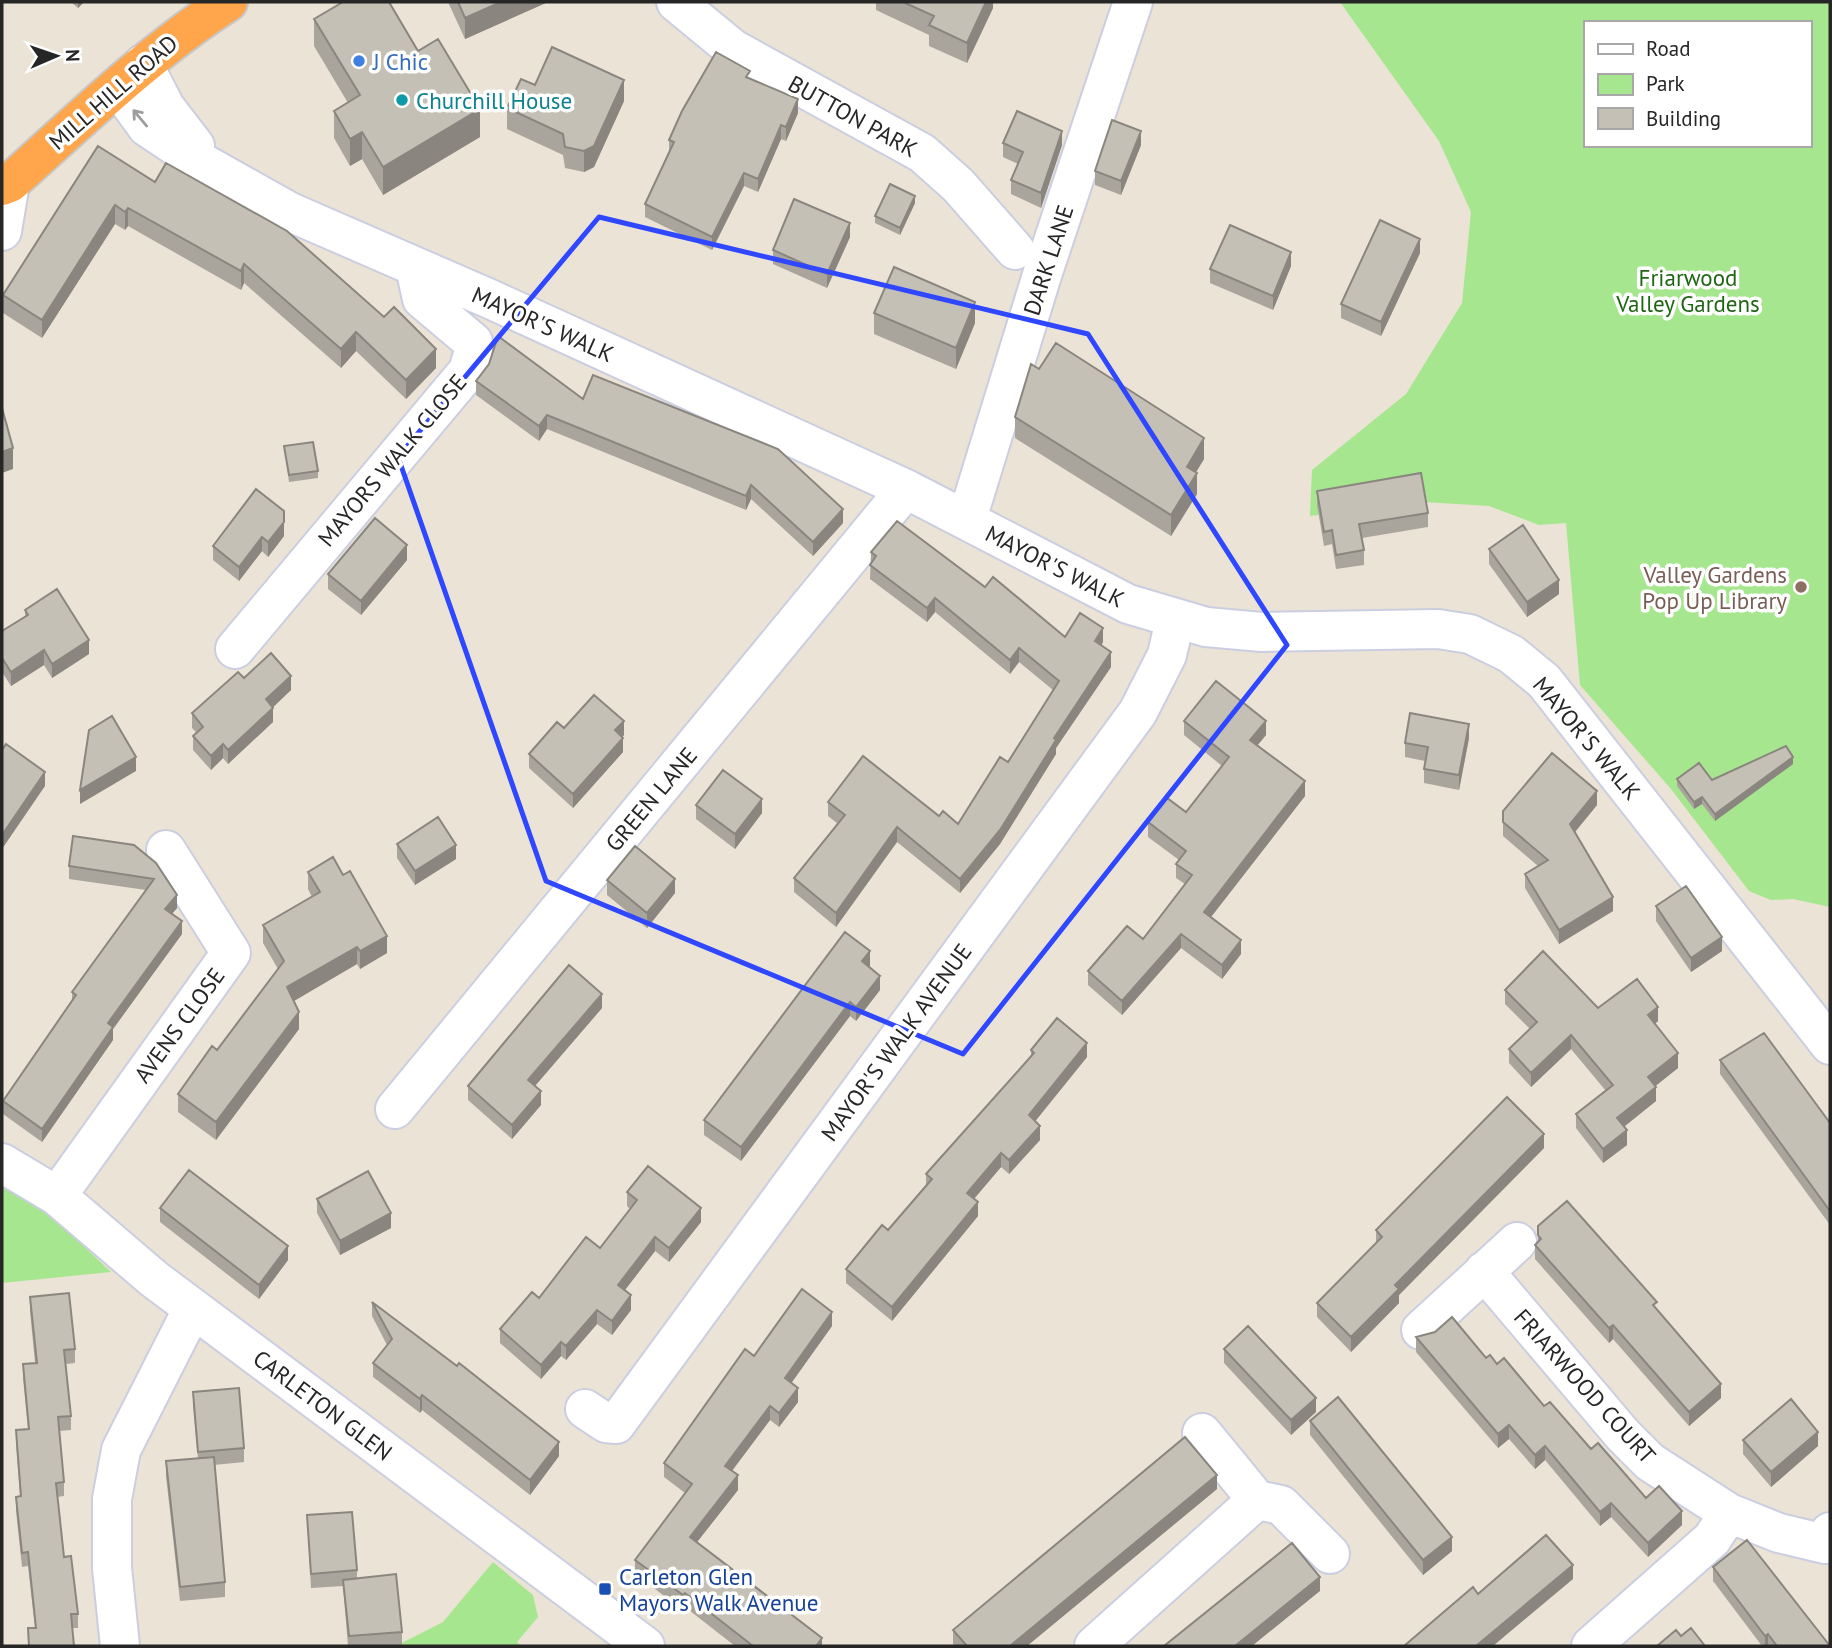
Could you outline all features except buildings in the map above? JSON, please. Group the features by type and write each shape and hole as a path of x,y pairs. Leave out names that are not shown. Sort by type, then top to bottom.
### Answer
{"highway":[{"name":"MILL HILL ROAD","path":"6,185 130,75 188,28 228,2"}],"street":[{"name":"BUTTON PARK","path":"676,2 733,49 922,153 958,185 1015,250"},
{"name":"DARK LANE","path":"967,519 1042,275 1133,2"},
{"name":"MAYOR'S WALK","path":"130,75 147,127 290,212 906,489 1128,604 1175,620 1262,632 1438,629 1470,634 1511,654 1544,681 1830,1045"},
{"path":"2,231 6,185"},
{"name":"MAYORS WALK CLOSE","path":"236,649 468,370 474,354 473,342 422,299 415,267"},
{"name":"GREEN LANE","path":"395,1109 906,489"},
{"name":"MAYOR'S WALK AVENUE","path":"585,1409 606,1423 616,1424 1138,712 1167,655 1175,620"},
{"name":"AVENS CLOSE","path":"57,1196 231,953 166,850"},
{"name":"CARLETON GLEN","path":"2,1163 57,1196 154,1279 645,1646"},
{"path":"1421,1329 1517,1242"},
{"name":"FRIARWOOD COURT","path":"1485,1271 1641,1453 1729,1513 1779,1533 1828,1543"},
{"path":"120,1646 112,1569 112,1499 121,1450 192,1308"},
{"path":"1202,1433 1257,1500 1281,1505 1330,1554"},
{"path":"1094,1646 1257,1500"},
{"path":"1591,1646 1712,1539 1729,1513"}],"highlighted area":[{"path":"599,217 1088,334 1287,645 963,1054 546,881 398,457"}],"green space":[{"name":"Friarwood Valley Gardens","path":"1340,2 1830,2 1830,907 1793,899 1771,900 1749,891 1671,789 1580,685 1566,523 1539,525 1489,506 1424,502 1310,516 1312,470 1406,394 1462,303 1471,212 1439,141"},
{"path":"2,1182 43,1208 111,1272 2,1283"},
{"path":"493,1562 533,1595 538,1617 517,1642 521,1646 396,1646 443,1622"}],"place":[{"name":"J Chic","path":"359,61"},
{"name":"Churchill House","path":"402,100"},
{"name":"Valley Gardens Pop Up Library","path":"1801,587"},
{"name":"Carleton Glen Mayors Walk Avenue","path":"605,1589"}]}
